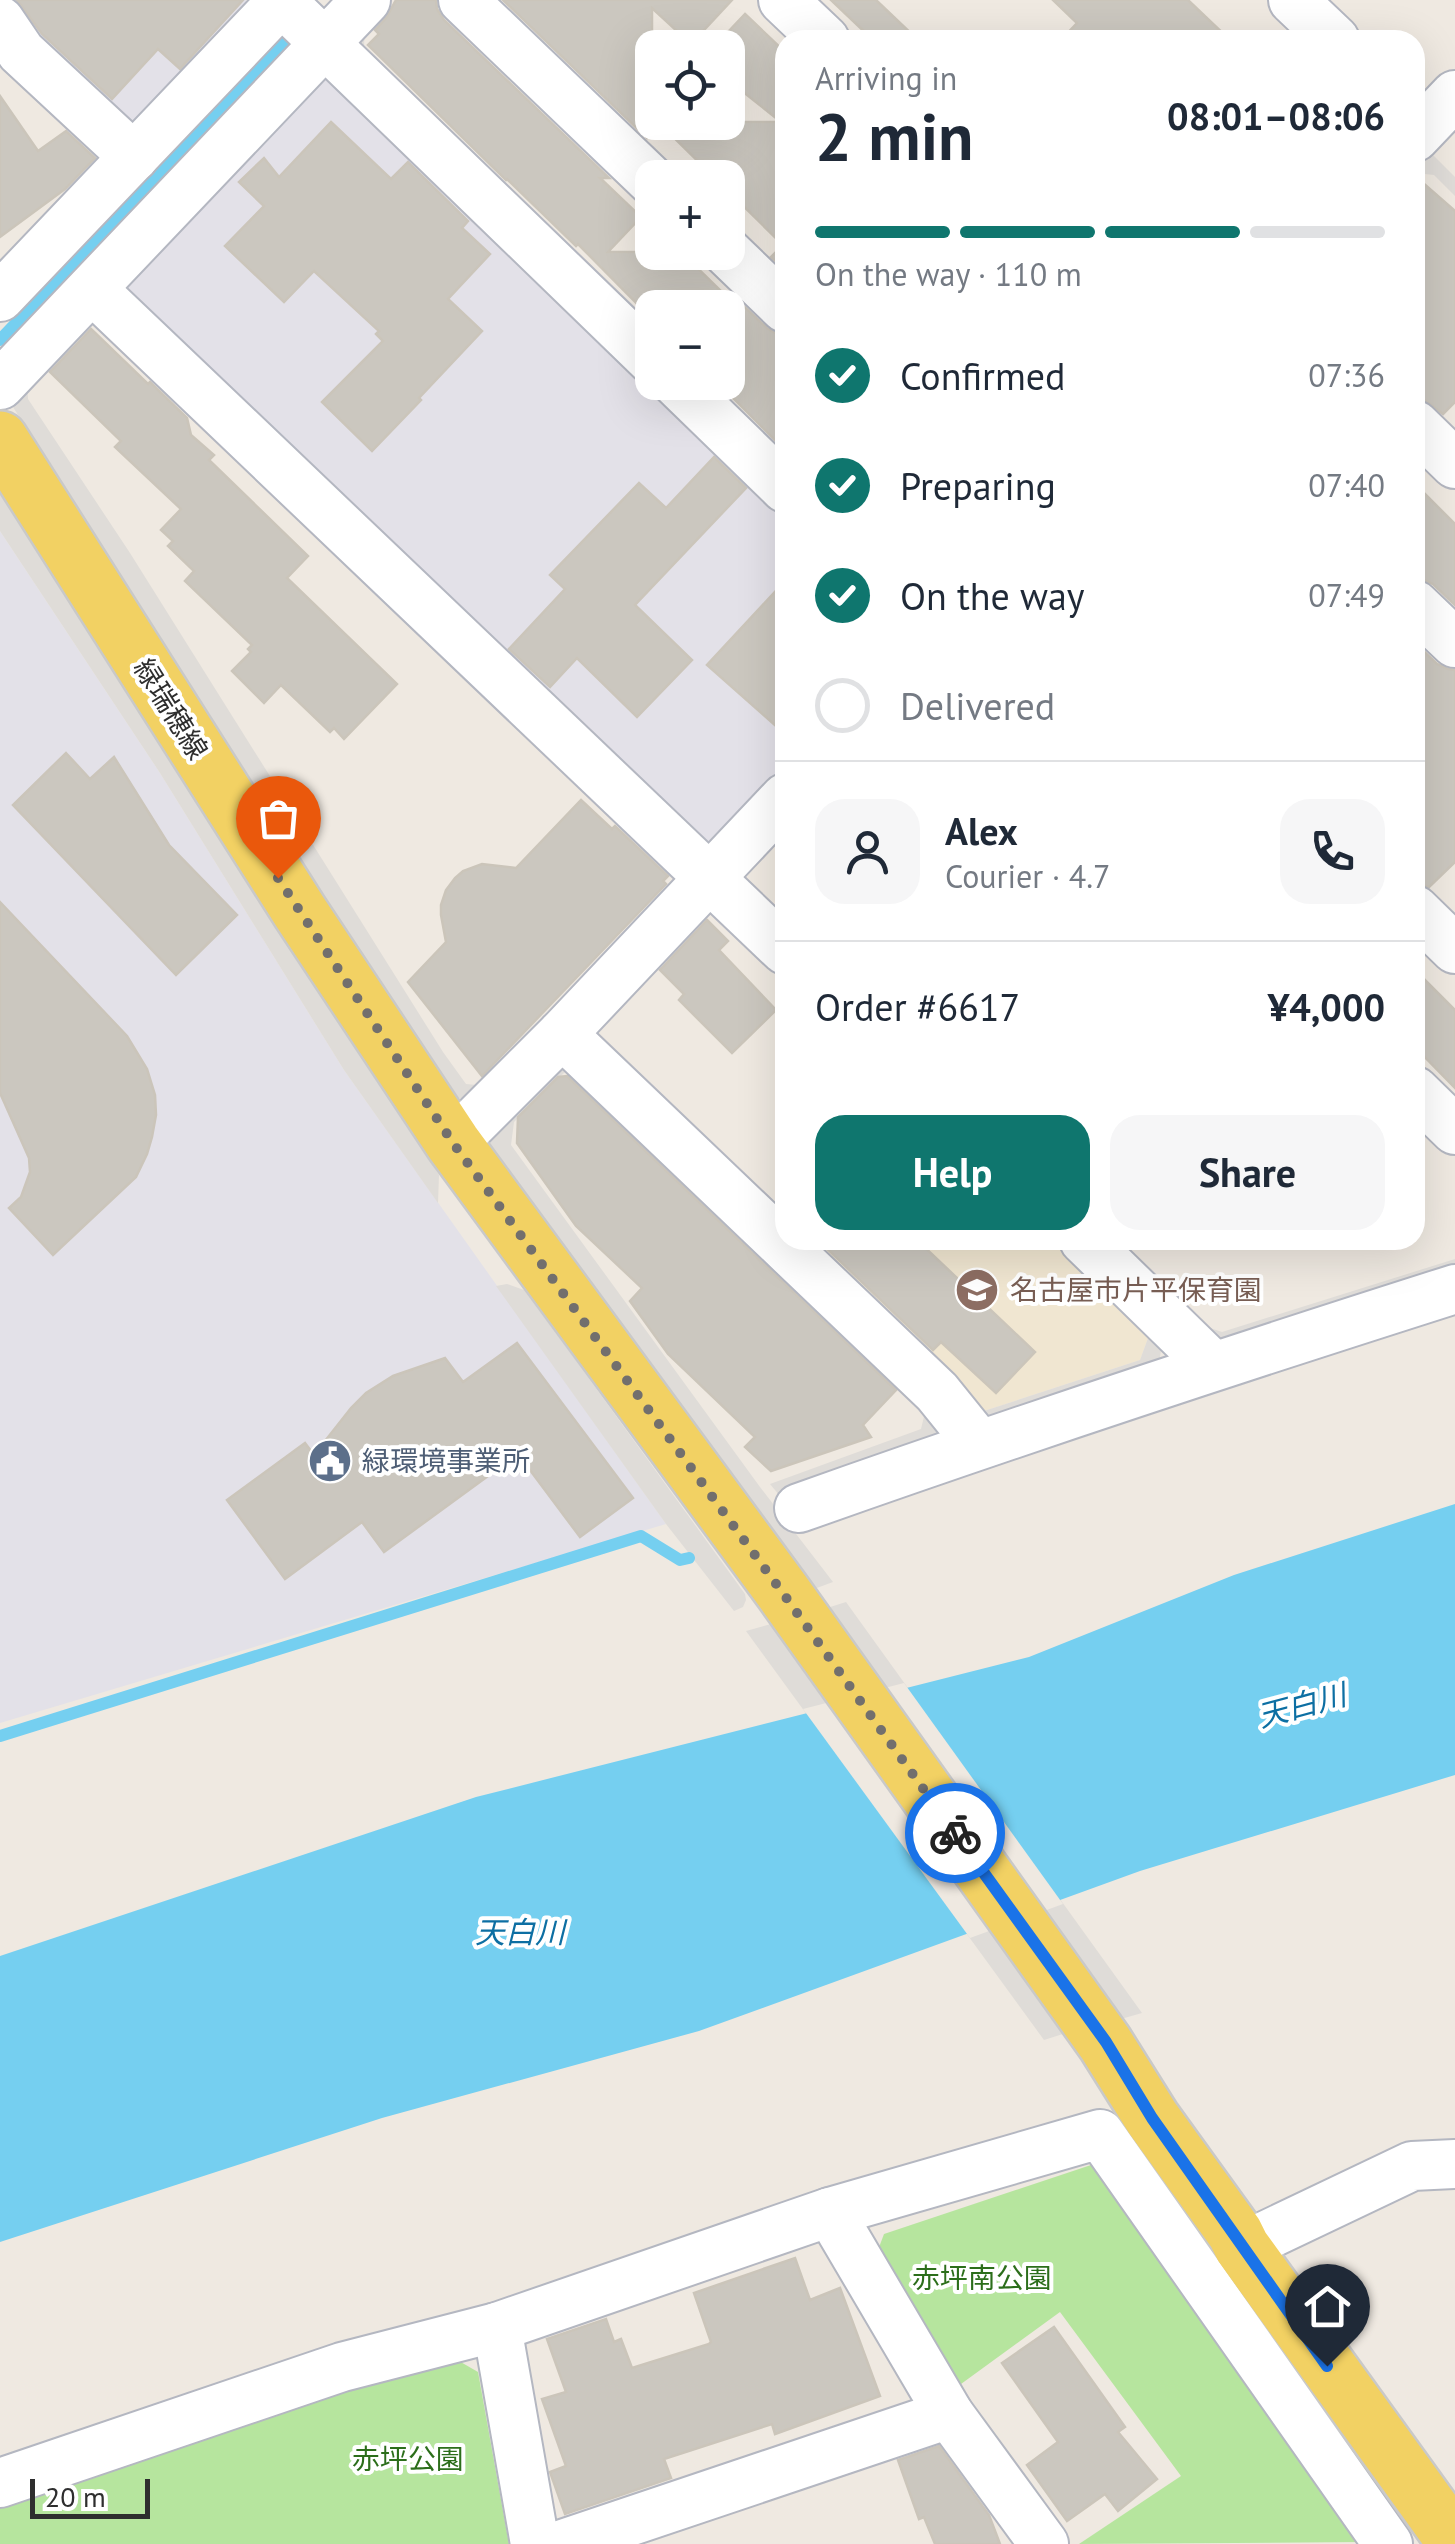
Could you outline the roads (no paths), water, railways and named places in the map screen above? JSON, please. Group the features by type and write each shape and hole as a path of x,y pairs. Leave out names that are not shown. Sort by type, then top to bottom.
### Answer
{"main road":[{"name":"緑瑞穂線","path":"0,439 329,957 453,1143 1106,2042 1152,2118 1242,2248 1455,2542"}],"street":[{"path":"0,384 366,0"},
{"path":"464,0 635,165"},
{"path":"783,0 814,30"},
{"path":"1292,0 1324,30"},
{"path":"0,298 281,1 635,344"},
{"path":"0,21 21,52 134,157"},
{"path":"745,269 775,298"},
{"path":"92,289 775,940"},
{"path":"695,400 775,478"},
{"path":"1425,436 1455,464"},
{"path":"1425,614 1455,643"},
{"path":"453,1143 775,809"},
{"path":"1425,920 1455,949"},
{"path":"562,1034 775,1237"},
{"path":"1425,1101 1455,1130"},
{"path":"788,1250 937,1392 979,1444"},
{"path":"1094,1250 1213,1366"},
{"path":"799,1508 979,1444 1455,1289"},
{"path":"0,2484 342,2367 498,2328 830,2212 1100,2134 1388,2544"},
{"path":"1242,2248 1412,2166 1455,2164"},
{"path":"830,2212 949,2414 1044,2544"},
{"path":"498,2328 535,2544"},
{"path":"563,2544 949,2414"}],"water":[{"name":"天白川","path":"1455,1504 1455,1775 1140,1871 699,2031 382,2118 0,2242 0,1956 476,1797 1029,1657 1234,1575"}],"waterway":[{"path":"0,340 286,40"},
{"path":"0,1736 641,1536 680,1560 689,1558"}],"place":[{"name":"名古屋市片平保育園","path":"977,1290"},
{"name":"緑環境事業所","path":"330,1461"}],"park label":[{"name":"赤坪南公園","path":"982,2278"},
{"name":"赤坪公園","path":"408,2459"}]}
